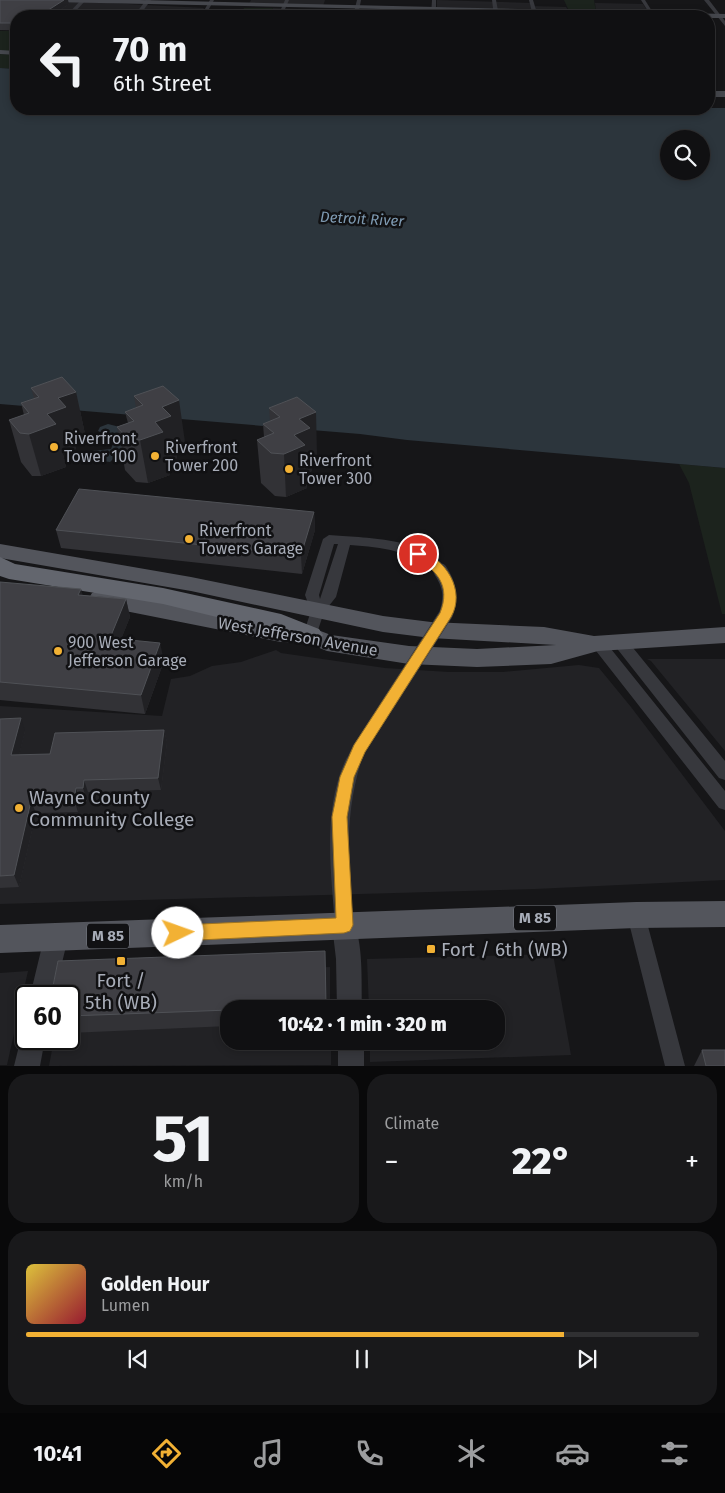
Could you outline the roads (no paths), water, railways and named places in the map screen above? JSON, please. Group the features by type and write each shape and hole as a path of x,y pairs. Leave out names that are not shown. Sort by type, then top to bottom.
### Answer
{"highway":[{"path":"0,565 9,571 163,596 282,623 310,635"}],"main road":[{"path":"52,0 210,2 248,6 269,6 285,3 340,10"},
{"name":"West Jefferson Avenue","path":"0,550 191,584 384,624 431,630 544,635 609,642"},
{"name":"West Jefferson Avenue","path":"0,584 132,604 281,634 310,635 327,643 408,655 477,658 551,655 609,642 725,635"},
{"path":"343,645 371,643 438,648 445,646 448,638 443,633 431,630"},
{"name":"M 85","path":"0,939 344,925 636,915 725,914"}],"street":[{"path":"706,0 722,16 725,24"},
{"path":"318,611 312,595 329,539 385,545 408,550 428,559 440,570 451,591 450,606 446,614 359,749 342,797 340,817 344,925 348,957 350,1000"},
{"path":"310,635 318,611 329,597 344,541"},
{"path":"609,642 725,773"},
{"path":"609,642 725,803"},
{"path":"636,915 676,1066"},
{"path":"45,985 56,938"},
{"path":"27,1066 30,1050"},
{"path":"351,1050 351,1066"}],"water":[{"name":"Detroit River","path":"0,68 10,69 10,115 715,115 715,108 725,108 725,468 407,440 360,434 0,404"},
{"path":"108,424 120,427 128,450 118,454 110,462 79,458 78,455 82,452 111,449 115,439 98,431 100,427"}],"place":[{"name":"Riverfront Tower 100","path":"54,447"},
{"name":"Riverfront Tower 200","path":"155,456"},
{"name":"Riverfront Tower 300","path":"289,469"},
{"name":"Riverfront Towers Garage","path":"189,539"},
{"name":"900 West Jefferson Garage","path":"58,651"},
{"name":"Wayne County Community College","path":"19,808"},
{"name":"Fort / 6th (WB)","path":"431,949"},
{"name":"Fort / 5th (WB)","path":"121,961"}]}
